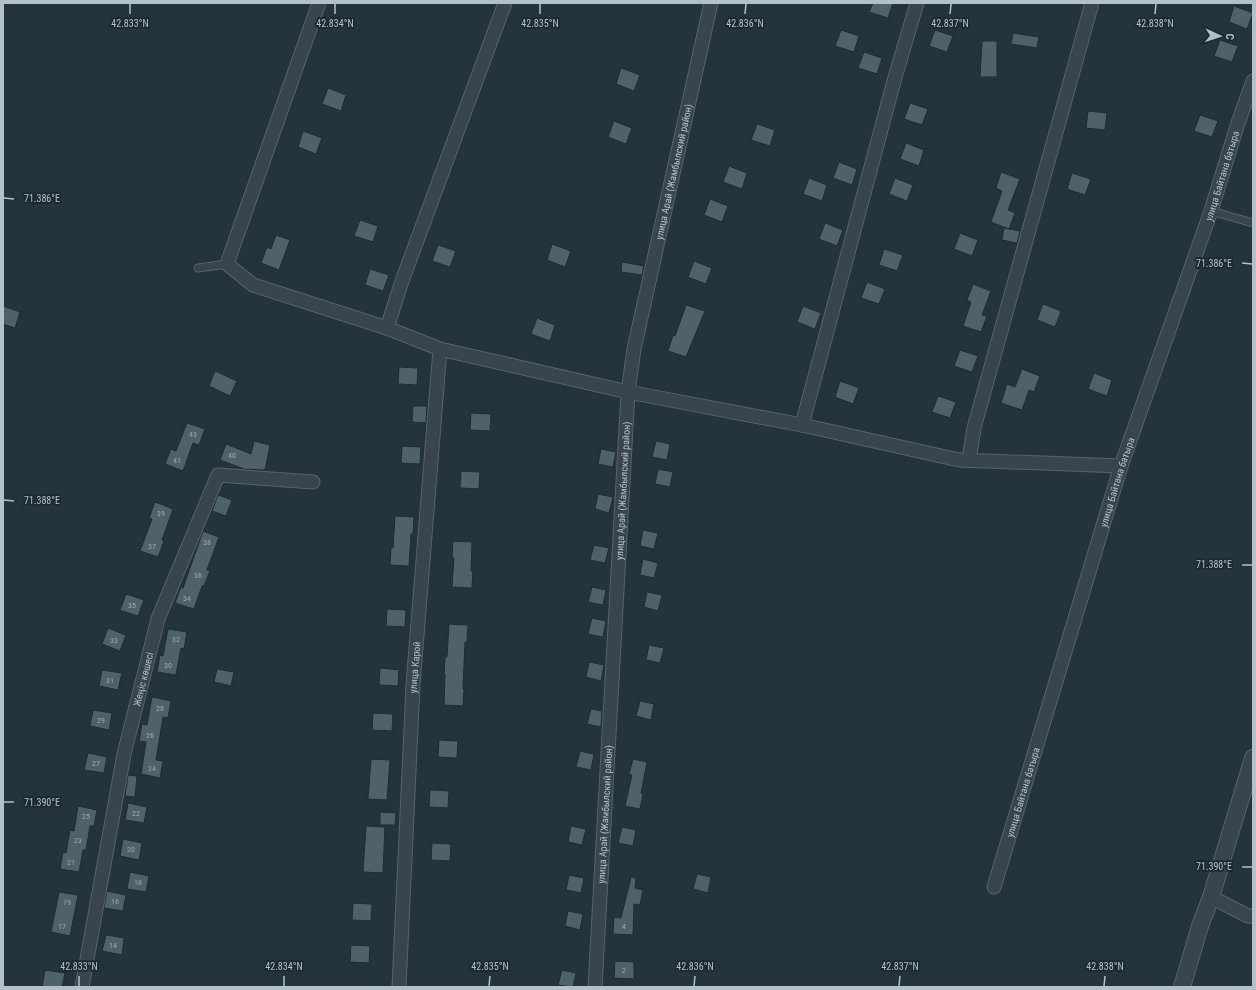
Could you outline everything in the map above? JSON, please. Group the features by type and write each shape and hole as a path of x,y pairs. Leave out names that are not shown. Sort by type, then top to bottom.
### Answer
{"street":[{"path":"319,3 228,264 253,285 387,328 440,349 628,392 802,425 959,460 1121,466"},
{"path":"387,328 402,282 505,3"},
{"name":"улица Арай (Жамбылский район)","path":"595,987 628,392 634,350 711,3"},
{"path":"802,425 894,81 917,3"},
{"path":"969,460 974,428 1092,3"},
{"name":"улица Байтана батыра","path":"994,887 1121,466 1210,211 1253,81"},
{"name":"улица Карой","path":"399,987 413,685 440,349"},
{"name":"Жеңіс көшесі","path":"82,987 124,754 158,619 218,475 313,482"},
{"path":"1182,987 1200,926 1211,897 1250,774 1253,758"},
{"path":"1211,897 1248,916 1253,916"}],"lane":[{"path":"1210,211 1253,223"},
{"path":"198,268 228,264"}],"building":[{"path":"873,3 893,3 888,18 869,12"},
{"path":"1234,6 1253,13 1247,29 1229,22"},
{"path":"841,30 859,36 854,52 835,46"},
{"path":"935,30 953,36 947,52 929,46"},
{"path":"1013,33 1039,37 1037,48 1011,44"},
{"path":"1220,40 1238,46 1232,62 1214,56"},
{"path":"982,41 997,41 997,77 980,77"},
{"path":"864,52 882,58 877,74 858,68"},
{"path":"621,68 640,75 634,91 616,84"},
{"path":"328,88 346,95 341,111 322,104"},
{"path":"910,103 928,109 922,125 904,119"},
{"path":"1088,111 1107,113 1105,130 1086,128"},
{"path":"1200,115 1218,121 1212,137 1194,131"},
{"path":"614,121 632,128 626,144 608,137"},
{"path":"757,124 775,130 770,146 751,140"},
{"path":"303,131 322,138 316,154 298,147"},
{"path":"906,143 924,150 919,166 900,159"},
{"path":"839,162 857,169 852,185 833,178"},
{"path":"729,166 747,173 742,189 723,182"},
{"path":"1001,172 1020,179 1008,210 1015,213 1009,229 991,222 1002,191 996,188"},
{"path":"1072,173 1091,179 1085,195 1067,189"},
{"path":"809,178 827,185 822,201 803,194"},
{"path":"895,178 913,185 907,201 889,194"},
{"path":"710,199 728,206 722,222 704,215"},
{"path":"360,220 378,226 373,242 354,236"},
{"path":"825,223 843,230 837,246 819,239"},
{"path":"1004,228 1020,231 1017,243 1002,240"},
{"path":"960,233 978,240 972,256 954,249"},
{"path":"276,235 290,240 279,270 261,263 267,247 271,249"},
{"path":"552,244 571,251 565,267 547,260"},
{"path":"438,245 456,251 450,267 432,261"},
{"path":"884,249 903,255 897,271 879,265"},
{"path":"694,261 712,268 706,284 688,277"},
{"path":"622,262 644,266 642,275 621,272"},
{"path":"370,269 389,275 383,291 365,285"},
{"path":"867,282 885,289 879,304 861,298"},
{"path":"973,284 991,291 982,315 987,316 981,332 963,326 971,302 967,300"},
{"path":"1043,304 1061,311 1055,327 1037,320"},
{"path":"686,305 705,311 686,357 668,351"},
{"path":"3,306 20,312 15,328 3,324"},
{"path":"803,306 821,313 815,329 797,322"},
{"path":"537,318 555,325 550,341 531,334"},
{"path":"960,350 978,356 972,372 954,366"},
{"path":"399,367 418,368 417,385 398,384"},
{"path":"1022,369 1040,376 1034,392 1029,390 1022,410 1001,403 1007,384 1015,387"},
{"path":"215,371 237,381 230,396 209,386"},
{"path":"1094,373 1112,380 1107,396 1088,389"},
{"path":"840,381 859,388 853,404 835,397"},
{"path":"938,396 956,402 950,418 932,412"},
{"path":"413,406 427,406 426,423 412,422"},
{"path":"471,413 491,414 490,431 470,430"},
{"path":"187,423 205,429 199,445 193,443 183,471 165,464 171,449 176,451"},
{"path":"254,441 270,445 265,470 244,469 220,460 226,444 251,454"},
{"path":"656,441 670,444 667,460 652,457"},
{"path":"402,446 421,447 420,464 401,463"},
{"path":"601,449 616,452 613,467 598,464"},
{"path":"658,469 673,472 670,487 655,484"},
{"path":"461,471 480,472 479,489 460,488"},
{"path":"598,494 613,497 609,513 595,509"},
{"path":"218,495 232,500 226,516 212,511"},
{"path":"155,502 173,509 162,540 164,541 158,557 140,551 152,519 149,518"},
{"path":"395,516 414,517 413,534 411,534 409,566 390,565 391,548 393,548"},
{"path":"643,530 658,533 654,549 640,546"},
{"path":"203,531 219,537 207,570 210,571 204,586 202,586 194,609 175,603 181,587 183,588"},
{"path":"453,541 472,542 472,588 452,587 454,558 452,558"},
{"path":"594,545 609,548 605,563 590,560"},
{"path":"643,559 658,563 654,578 640,575"},
{"path":"592,587 606,590 603,605 588,602"},
{"path":"647,592 662,595 658,611 644,607"},
{"path":"126,594 144,600 138,616 120,610"},
{"path":"387,609 406,610 405,627 386,626"},
{"path":"592,618 606,621 603,637 588,634"},
{"path":"449,624 468,625 467,642 465,642 463,706 444,705 445,657 447,657"},
{"path":"108,628 126,635 120,651 102,644"},
{"path":"168,629 187,632 184,649 181,648 176,675 157,672 160,655 163,656"},
{"path":"649,645 664,648 660,663 646,660"},
{"path":"589,662 604,665 601,681 586,677"},
{"path":"380,668 399,670 398,686 379,685"},
{"path":"217,669 234,672 231,686 214,682"},
{"path":"102,670 122,673 118,690 99,686"},
{"path":"152,697 171,701 168,718 163,717 156,760 163,761 160,778 141,774 146,742 139,741 142,724 147,725"},
{"path":"640,701 654,704 651,720 636,716"},
{"path":"591,709 602,711 601,727 587,724"},
{"path":"93,710 112,713 109,730 90,726"},
{"path":"373,713 393,714 392,731 372,730"},
{"path":"439,740 458,741 457,758 438,757"},
{"path":"580,751 594,754 591,770 576,767"},
{"path":"88,753 107,757 104,773 84,770"},
{"path":"371,759 390,760 387,800 368,799"},
{"path":"633,759 647,762 641,793 643,794 640,809 625,806 632,775 629,774"},
{"path":"128,775 137,776 135,797 125,796"},
{"path":"430,790 449,791 448,808 429,807"},
{"path":"128,803 147,807 144,823 125,820"},
{"path":"78,806 97,810 94,826 90,826 86,850 83,850 79,872 60,869 63,852 66,853 70,830 74,831"},
{"path":"380,812 396,813 395,825 380,825"},
{"path":"366,826 385,827 383,873 363,872"},
{"path":"571,826 586,829 582,845 568,842"},
{"path":"622,827 636,830 633,846 618,843"},
{"path":"123,839 142,843 139,860 120,856"},
{"path":"432,843 451,844 450,861 431,860"},
{"path":"130,872 149,876 146,892 127,889"},
{"path":"697,874 711,877 708,893 693,889"},
{"path":"569,875 584,878 581,893 566,890"},
{"path":"631,877 636,878 635,888 643,890 640,905 634,904 633,935 613,934 614,917 621,918"},
{"path":"107,891 126,895 123,911 104,908"},
{"path":"59,892 78,895 70,936 51,932"},
{"path":"353,903 372,904 371,921 352,920"},
{"path":"568,911 583,914 580,930 565,926"},
{"path":"106,935 124,938 122,955 102,951"},
{"path":"351,945 370,946 369,963 350,962"},
{"path":"615,961 634,962 634,979 614,978"},
{"path":"45,970 65,973 62,987 42,987"},
{"path":"562,970 576,973 573,987 558,985"}]}
